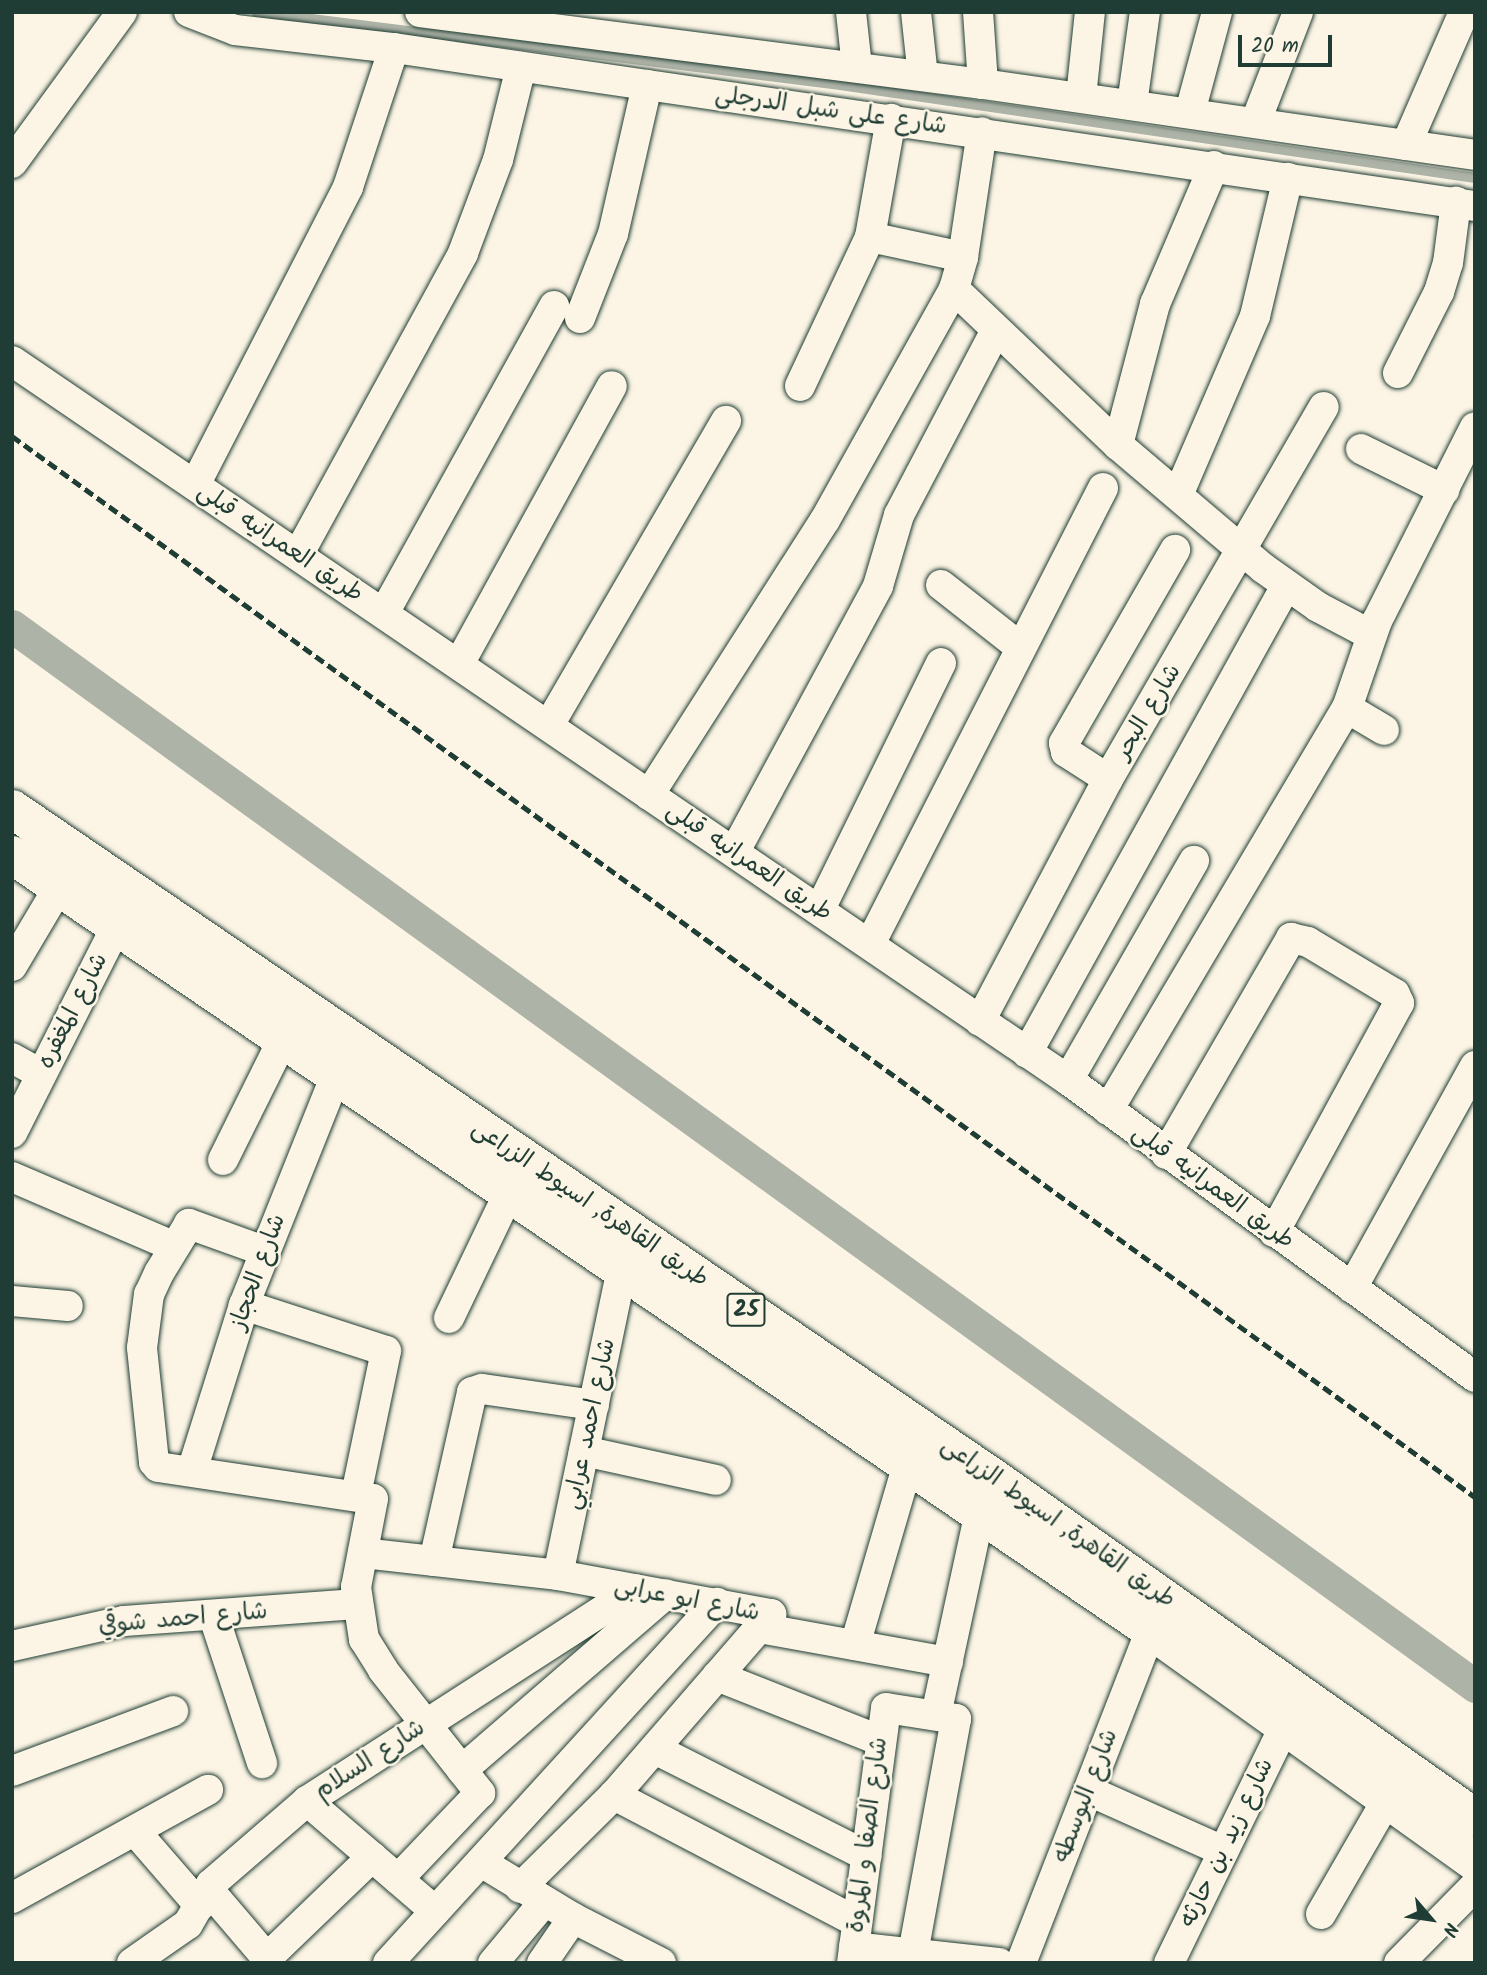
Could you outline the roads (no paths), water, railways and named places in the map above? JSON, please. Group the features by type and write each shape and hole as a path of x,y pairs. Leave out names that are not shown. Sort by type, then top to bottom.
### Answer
{"highway":[{"name":"طريق القاهرة, اسيوط الزراعى","path":"12,809 1006,1486 1475,1818"},
{"name":"طريق القاهرة, اسيوط الزراعى","path":"12,855 621,1273 1152,1630 1286,1723 1475,1861"},
{"path":"661,1300 683,1267"}],"street":[{"path":"12,163 122,12"},
{"name":"شارع على شبل الدرجلى","path":"190,12 235,30 394,48 1465,204"},
{"name":"شارع على شبل الدرجلى","path":"420,12 1081,97 1475,155"},
{"path":"850,12 857,67"},
{"path":"916,12 923,76"},
{"path":"978,12 983,84"},
{"path":"1081,97 1090,12"},
{"path":"1132,104 1145,12"},
{"path":"1190,112 1217,12"},
{"path":"1256,121 1298,12"},
{"path":"1406,145 1464,12"},
{"path":"195,485 348,187 394,48"},
{"path":"298,555 463,253 498,160 522,67"},
{"path":"384,614 612,234 647,85"},
{"path":"800,386 870,237 891,119"},
{"path":"649,795 831,509 954,289 963,257 982,132"},
{"path":"1118,445 1155,304 1214,166"},
{"path":"1178,495 1255,316 1288,178"},
{"path":"1398,373 1439,292 1454,233 1465,204"},
{"path":"870,237 963,257"},
{"path":"954,289 1118,445 1286,586 1371,635"},
{"path":"735,851 878,586 899,515 996,330"},
{"name":"طريق العمرانيه قبلى","path":"12,361 1068,1080 1474,1376"},
{"path":"459,664 612,386"},
{"name":"شارع البحر","path":"980,1021 1108,779 1244,551 1324,407"},
{"path":"549,725 726,421"},
{"path":"1108,1110 1347,708 1365,665 1371,635 1475,427"},
{"path":"1361,449 1444,490"},
{"path":"870,944 1103,488"},
{"path":"1108,779 1066,752 1063,746 1175,550"},
{"path":"941,584 1020,647"},
{"path":"1027,1053 1286,586"},
{"path":"820,909 941,663"},
{"path":"1347,708 1384,730"},
{"path":"1068,1080 1194,861"},
{"path":"12,966 59,887"},
{"name":"شارع المغفره","path":"12,1133 116,927"},
{"path":"1166,1154 1291,938 1308,942 1395,995 1399,1003 1274,1232"},
{"path":"223,1160 282,1041"},
{"path":"12,1058 41,1074"},
{"path":"1352,1288 1475,1066"},
{"name":"شارع الحجاز","path":"192,1471 244,1305 335,1077"},
{"path":"12,1177 180,1235 264,1251"},
{"path":"449,1318 508,1195"},
{"path":"180,1235 149,1294 142,1348 155,1465 364,1496"},
{"name":"شارع احمد عرابي","path":"558,1575 621,1273"},
{"path":"12,1301 68,1306"},
{"path":"244,1305 386,1351 364,1496 363,1553 356,1604 372,1655 480,1793 398,1879"},
{"path":"434,1561 472,1392 482,1390 594,1405"},
{"path":"584,1451 716,1480"},
{"path":"855,1645 907,1467"},
{"path":"913,1953 956,1721 936,1715 979,1516"},
{"name":"شارع ابو عرابى","path":"363,1553 558,1575 771,1614 614,1795 532,1895 493,1963"},
{"name":"شارع السلام","path":"132,1963 188,1924 204,1898 307,1801 636,1589"},
{"path":"462,1770 666,1594"},
{"path":"388,1963 717,1603"},
{"name":"شارع احمد شوقي","path":"12,1646 124,1621 214,1617 356,1604"},
{"path":"214,1617 262,1763"},
{"path":"759,1628 948,1662"},
{"name":"شارع البوسطه","path":"1021,1963 1152,1630"},
{"path":"718,1676 879,1740"},
{"name":"شارع الصفا و المروة","path":"855,1944 884,1708 936,1715"},
{"path":"12,1771 173,1711"},
{"name":"شارع زيد بن حارثه","path":"1169,1963 1286,1723"},
{"path":"655,1749 867,1856"},
{"path":"12,1898 208,1790"},
{"path":"1088,1791 1223,1851"},
{"path":"614,1795 855,1944 999,1963"},
{"path":"1321,1914 1388,1798"},
{"path":"307,1801 435,1911"},
{"path":"135,1830 267,1958 372,1857"},
{"path":"481,1862 532,1895 661,1963"},
{"path":"1399,1963 1475,1886"},
{"path":"542,1963 573,1918"}],"waterway":[{"path":"256,12 840,85 1475,178"},
{"path":"12,626 1475,1686"}],"railway":[{"path":"12,436 1475,1497"}]}
